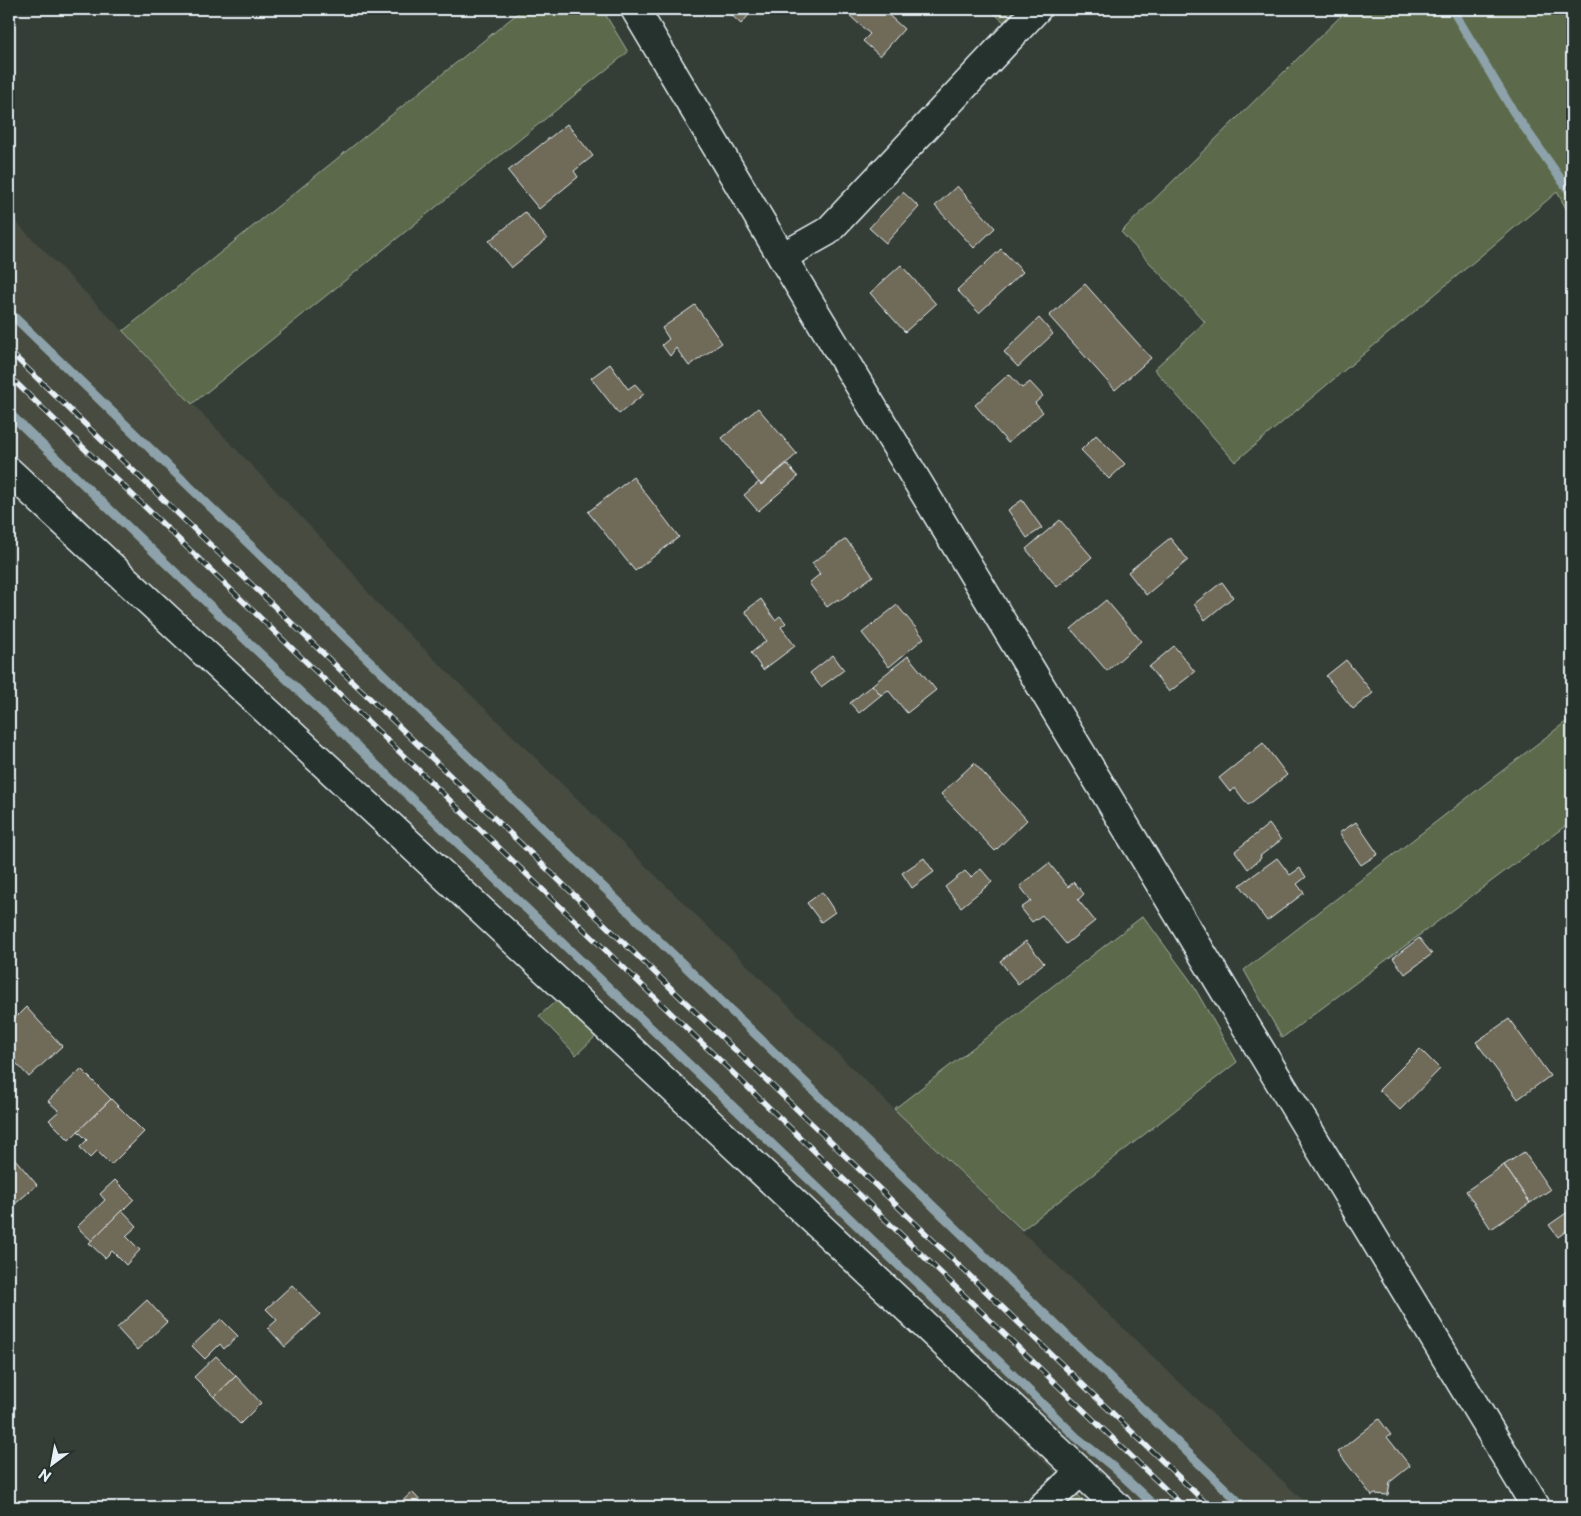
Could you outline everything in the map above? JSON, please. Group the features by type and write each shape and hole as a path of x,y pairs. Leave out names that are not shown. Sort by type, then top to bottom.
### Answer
{"street":[{"path":"635,9 782,258 1536,1507"},
{"path":"782,258 828,231 1037,9"},
{"path":"9,471 725,1137 1118,1507"},
{"path":"1042,1507 1080,1472"}],"shaded area":[{"path":"9,215 344,562 374,600 894,1109 1310,1507 1091,1507 800,1227 133,605 9,492"}],"green space":[{"path":"523,9 602,9 628,52 192,404 123,331"},
{"path":"989,9 1017,9 1004,22"},
{"path":"1348,9 1572,9 1572,219 1557,192 1235,462 1154,369 1205,322 1121,232"},
{"path":"1572,717 1572,821 1282,1038 1244,970"},
{"path":"1143,916 1190,980 1237,1062 1022,1230 894,1109"},
{"path":"557,1000 596,1036 576,1055 539,1016"},
{"path":"1072,1490 1091,1507 1054,1507"}],"building":[{"path":"725,9 754,9 741,24"},
{"path":"755,9 768,9 761,15"},
{"path":"853,9 882,9 904,29 880,56 863,41 870,34 848,14"},
{"path":"567,124 593,156 574,171 578,177 539,209 508,171"},
{"path":"957,186 995,228 974,248 935,206"},
{"path":"903,192 919,207 886,243 869,228"},
{"path":"525,212 547,239 511,268 489,241"},
{"path":"1001,249 1023,272 979,313 957,290"},
{"path":"901,265 936,304 905,332 870,293"},
{"path":"1085,284 1151,358 1115,390 1049,316"},
{"path":"695,305 722,343 689,366 676,348 670,356 662,345 669,339 662,328"},
{"path":"1039,318 1053,334 1018,367 1004,352"},
{"path":"610,364 628,389 635,384 644,394 619,414 591,378"},
{"path":"1009,374 1022,388 1030,382 1043,396 1035,403 1043,412 1008,443 975,405"},
{"path":"758,408 797,454 761,485 722,438"},
{"path":"1096,435 1125,464 1109,479 1081,450"},
{"path":"787,464 798,477 758,511 744,495 759,482 761,485"},
{"path":"633,477 679,537 635,571 588,512"},
{"path":"1022,500 1042,528 1027,538 1008,510"},
{"path":"1060,520 1092,557 1057,587 1026,549"},
{"path":"1170,538 1188,560 1146,595 1128,572"},
{"path":"846,539 873,576 839,601 838,599 827,607 809,583 820,574 812,563"},
{"path":"1222,582 1233,597 1205,620 1194,604"},
{"path":"761,599 775,620 780,616 786,623 781,627 795,646 763,670 751,653 766,641 745,611"},
{"path":"1106,600 1141,641 1107,671 1071,629"},
{"path":"897,605 924,638 889,667 862,633"},
{"path":"1174,646 1195,672 1169,692 1149,667"},
{"path":"833,655 844,670 821,687 810,673"},
{"path":"908,656 936,690 907,713 888,690 881,695 872,685"},
{"path":"1346,660 1373,693 1353,709 1326,676"},
{"path":"872,685 881,695 859,713 850,703"},
{"path":"1263,743 1287,775 1248,805 1235,788 1230,792 1219,778"},
{"path":"974,763 1027,820 995,851 941,794"},
{"path":"1356,822 1378,854 1361,865 1339,833"},
{"path":"1269,824 1281,840 1260,856 1261,858 1248,869 1235,851"},
{"path":"924,858 934,872 912,888 902,873"},
{"path":"1277,858 1290,875 1300,868 1306,877 1297,884 1304,893 1267,921 1240,885"},
{"path":"1049,863 1068,887 1074,882 1084,894 1078,900 1095,921 1066,944 1042,915 1032,922 1021,908 1031,901 1020,886"},
{"path":"981,869 992,882 961,907 945,887 965,871 971,877"},
{"path":"822,892 835,912 821,922 807,903"},
{"path":"1419,938 1432,954 1405,974 1393,958"},
{"path":"1026,941 1044,963 1018,984 1000,961"},
{"path":"26,1007 62,1046 29,1077 15,1062 9,1068 9,1024"},
{"path":"1509,1019 1550,1076 1518,1099 1476,1042"},
{"path":"1420,1049 1440,1069 1400,1110 1379,1090"},
{"path":"81,1069 111,1099 69,1140 49,1120 59,1111 48,1101"},
{"path":"111,1099 144,1132 111,1165 97,1151 90,1158 83,1151 80,1147 87,1140 78,1131"},
{"path":"9,1152 37,1185 15,1204 9,1196"},
{"path":"1524,1152 1550,1190 1530,1203 1504,1165"},
{"path":"1504,1165 1530,1203 1491,1229 1466,1191"},
{"path":"115,1180 134,1199 92,1241 77,1227 105,1200 100,1194"},
{"path":"1572,1209 1572,1221 1570,1222 1572,1227 1558,1237 1549,1225"},
{"path":"122,1210 137,1226 126,1236 140,1250 126,1265 112,1251 105,1258 89,1243"},
{"path":"292,1285 320,1314 285,1347 268,1328 277,1320 266,1309"},
{"path":"147,1300 167,1322 137,1350 117,1328"},
{"path":"221,1319 238,1336 224,1349 220,1344 205,1359 192,1346"},
{"path":"216,1356 236,1376 214,1397 194,1377"},
{"path":"236,1376 261,1403 240,1424 214,1397"},
{"path":"1379,1419 1391,1435 1387,1437 1410,1466 1390,1482 1388,1495 1375,1494 1372,1496 1338,1452"},
{"path":"412,1492 426,1507 396,1507"}],"waterway":[{"path":"1452,9 1513,111 1572,195"},
{"path":"9,312 1244,1507"},
{"path":"9,413 1076,1437 1112,1466 1156,1507"}],"railway":[{"path":"9,351 1210,1507"},
{"path":"9,376 1184,1507"}]}
